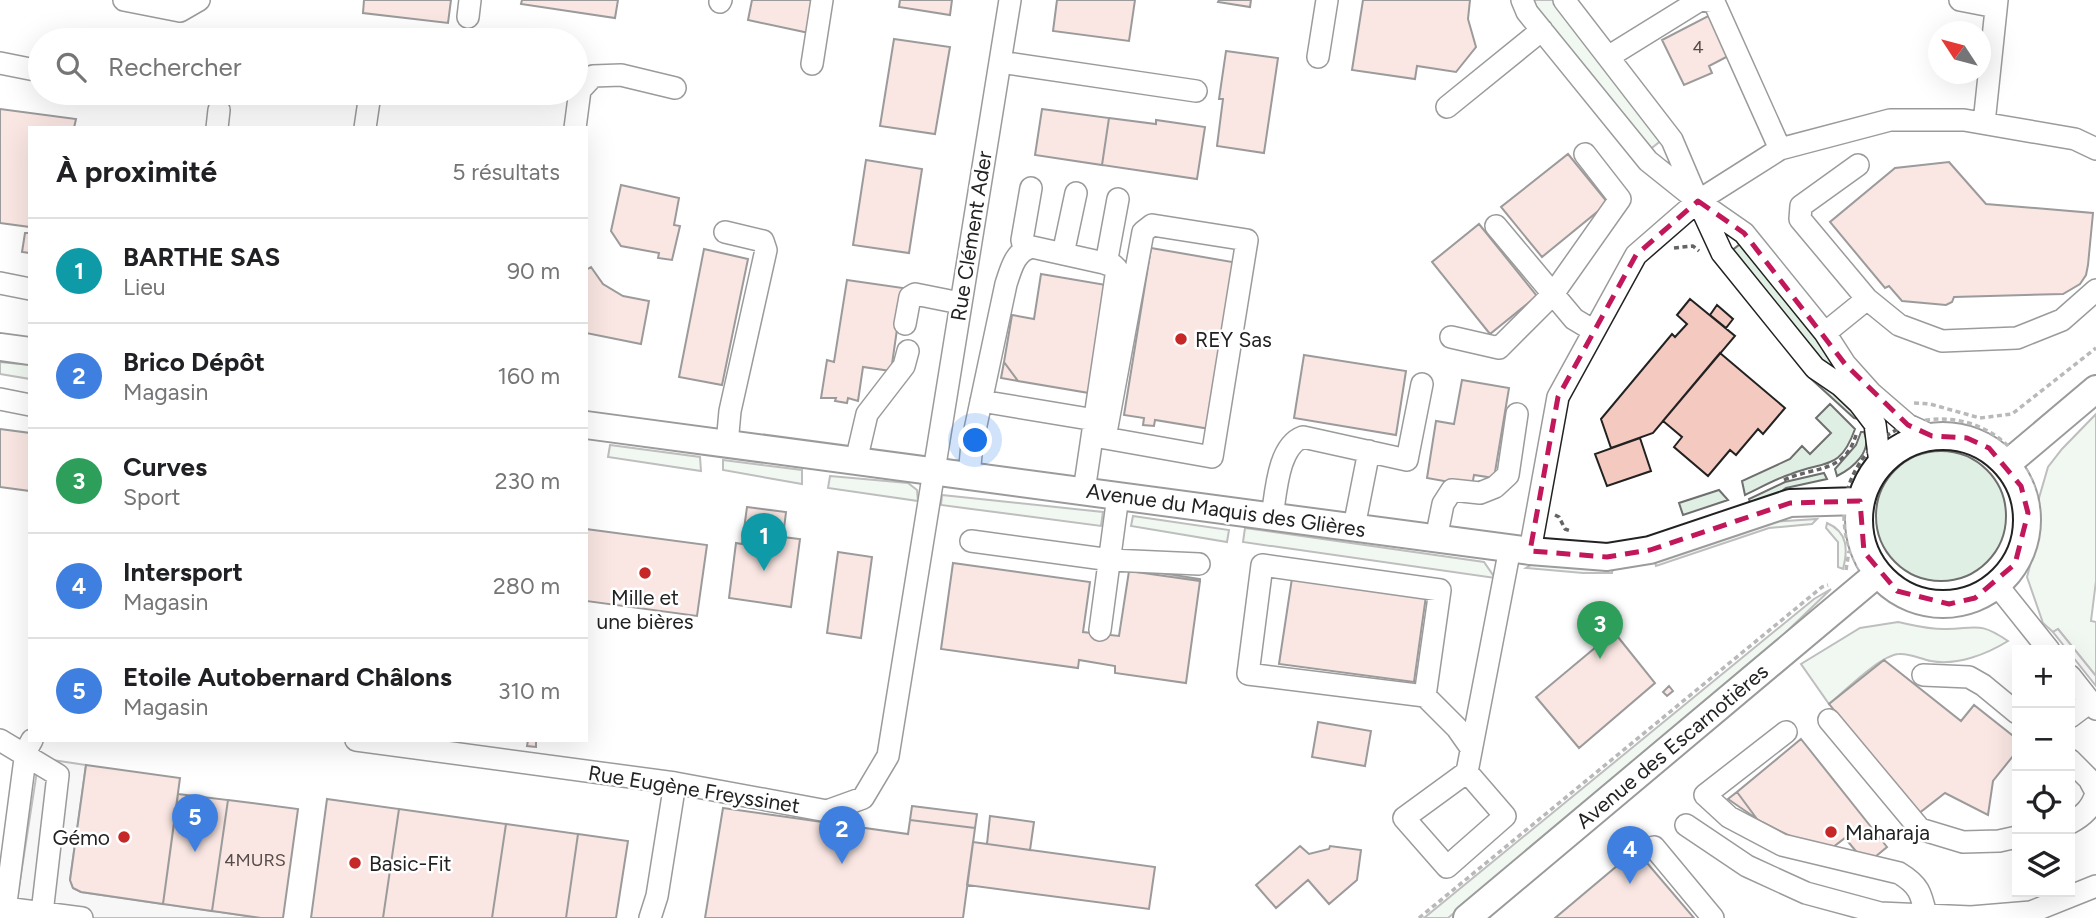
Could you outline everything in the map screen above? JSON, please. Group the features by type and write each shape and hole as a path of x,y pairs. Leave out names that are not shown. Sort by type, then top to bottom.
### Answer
{"main road":[{"path":"0,347 28,351"},
{"path":"2012,459 2096,389"},
{"name":"Avenue du Maquis des Glières","path":"588,425 1520,550 1607,557 1650,550 1790,503 1853,501"},
{"path":"1876,434 1904,445 1932,436 1967,438 2012,459 2028,513 2026,539 2000,589 1949,604 1922,602 1863,576 1864,552 1853,501 1868,481 1876,434"},
{"name":"Avenue des Escarnotières","path":"1467,918 1863,576"}],"street":[{"path":"124,0 180,11 199,0"},
{"path":"812,64 822,0"},
{"name":"Rue Clément Ader","path":"933,471 1010,0"},
{"path":"1318,57 1327,0"},
{"path":"1522,0 1527,12 1648,161 1744,233 1825,333 1845,365 1876,434"},
{"path":"1564,0 1672,140 1722,253 1815,368 1859,402 1876,434"},
{"path":"1608,57 1701,0 1714,2 1780,149"},
{"path":"1960,0 1997,4 1984,123"},
{"path":"1447,107 1542,30"},
{"path":"1000,62 1196,91"},
{"path":"0,63 28,69"},
{"path":"588,81 593,76 621,75 675,88"},
{"path":"365,126 368,105"},
{"path":"575,126 578,105"},
{"path":"1466,772 1506,816 1447,867 1404,818 1466,772 1558,397 1636,255 1698,201 1780,149 1890,120 1964,120 2075,139 2096,149"},
{"path":"1451,337 1499,348 1553,294 1620,200 1585,155"},
{"path":"1858,165 1801,206 1800,219 1867,299 1899,325 1942,341 2017,338 2062,320 2096,289"},
{"path":"1024,249 1021,240 1031,188"},
{"path":"1063,254 1076,193"},
{"path":"1106,264 1118,199"},
{"path":"981,401 1097,431 1212,457 1247,240 1152,225 1143,232 1097,431 1084,491"},
{"path":"1496,226 1574,319 1594,331"},
{"path":"725,232 763,241 766,250 730,411 727,444"},
{"path":"969,476 972,444 1006,284 1014,261 1024,249 1032,247 1117,269 1097,431"},
{"path":"0,283 28,289"},
{"path":"905,324 910,297 915,294 960,303"},
{"path":"1825,333 1867,299"},
{"path":"856,461 867,414 904,366 908,351"},
{"path":"1272,517 1285,452 1294,440 1303,437 1407,460 1422,384"},
{"path":"0,399 28,405"},
{"path":"1436,538 1443,504 1452,490 1480,493 1495,487 1508,475 1517,414"},
{"path":"1876,434 1908,425 1932,436"},
{"path":"1354,527 1369,451"},
{"name":"Rue Eugène Freyssinet","path":"371,742 675,783 827,811 863,798 888,756 933,471"},
{"path":"1100,630 1118,496"},
{"path":"971,541 1111,560 1199,564"},
{"path":"1425,696 1440,590 1262,565 1248,674 1425,696 1457,728 1471,748"},
{"path":"2000,589 2045,645"},
{"path":"1923,676 1969,677 2012,709"},
{"path":"2075,682 2093,705 2075,714"},
{"path":"1829,720 1920,829 1962,842 2012,838"},
{"path":"1786,732 1705,795 1729,817 1782,845 1899,873 1913,882 1922,894 1912,916"},
{"path":"0,740 28,749 58,775 42,913"},
{"path":"28,749 4,902 42,913 82,918"},
{"path":"2075,765 2089,779 2096,793 2093,804 2075,820"},
{"path":"650,918 657,896 675,783"},
{"path":"1686,825 1746,866 1806,893 1880,913 1971,917 2036,914 2096,886"},
{"path":"1654,848 1713,918"}],"path":[{"path":"1664,248 1693,246 1703,255"},
{"path":"1773,485 1794,475 1828,468 1851,449 1876,434 1911,402 1930,404 1980,418 2012,414 2096,348"},
{"path":"1849,548 1847,567 1902,606 1944,614 1966,611 1986,603 2025,566 2037,534 2038,501 2027,469 2012,459 2005,442 1976,425 1942,418 1876,434 1856,469 1853,501 1844,517 1849,548 1863,576"},
{"path":"1554,513 1559,517 1564,529 1576,533"},
{"path":"1419,918 1822,587 1837,583"}],"highlighted area":[{"path":"1698,201 1744,233 1845,364 1908,425 1932,436 1967,438 1989,448 2021,486 2028,513 2015,564 1975,598 1949,604 1897,591 1864,552 1860,501 1790,503 1650,550 1607,557 1530,551 1558,397 1636,255"}],"green space":[{"path":"1530,0 1554,0 1663,139 1648,151"},
{"path":"1744,241 1818,334 1842,376 1805,347 1730,252"},
{"path":"0,362 28,365 28,379 0,374"},
{"path":"1811,373 1859,419 1854,418 1809,377"},
{"path":"1830,404 1855,429 1844,452 1830,462 1785,476 1745,495 1742,481 1790,459 1802,446 1810,454 1831,433 1816,418"},
{"path":"2096,414 2096,581 2091,621 2096,622 2096,676 2075,650 2075,645 2071,645 2058,629 2053,632 2043,623 2027,577 2039,531 2039,498 2048,467"},
{"path":"1861,432 1864,432 1866,439 1864,452 1855,464 1837,476 1835,469 1856,445"},
{"path":"610,445 700,457 701,471 608,457"},
{"path":"1941,451 1966,456 1987,470 2001,491 2006,516 2001,541 1987,562 1966,576 1941,581 1916,576 1895,562 1881,541 1876,516 1881,491 1895,470 1916,456"},
{"path":"723,460 802,470 802,484 723,470"},
{"path":"1824,473 1827,479 1786,488 1772,498 1751,505 1749,499 1785,482"},
{"path":"830,476 908,483 917,490 918,501 828,488"},
{"path":"1719,490 1728,500 1683,515 1679,503"},
{"path":"942,495 1103,512 1101,526 941,505"},
{"path":"1133,516 1229,530 1227,542 1131,526"},
{"path":"1817,519 1812,524 1769,528 1656,566 1654,559 1768,522"},
{"path":"1827,523 1843,536 1846,555 1843,569 1838,567 1838,542 1826,528"},
{"path":"1245,528 1484,562 1495,578 1243,542"},
{"path":"1534,563 1613,567 1612,573 1526,568"},
{"path":"1831,589 1756,661 1448,918 1424,918 1814,599"},
{"path":"1898,622 1935,629 1985,629 2008,641 1981,654 1951,662 1931,661 1903,654 1891,656 1872,667 1829,704 1801,664 1860,628"}],"shaded area":[{"path":"2058,629 2071,645 2063,645 2053,632"},
{"path":"2075,650 2096,676 2096,686 2075,660"},
{"path":"39,758 86,765 70,880 73,888 81,892 261,918 45,918 15,913"}],"building":[{"path":"364,0 451,0 448,23 363,13"},
{"path":"522,0 618,0 615,18 521,4"},
{"path":"752,0 816,0 809,33 748,20"},
{"path":"900,0 952,0 950,15 899,7"},
{"path":"1057,0 1135,0 1129,41 1053,31"},
{"path":"1251,0 1250,7 1218,2"},
{"path":"1363,0 1470,0 1468,19 1476,47 1456,72 1417,66 1415,79 1352,70"},
{"path":"1714,13 1734,53 1709,66 1712,73 1684,85 1662,40"},
{"path":"894,39 950,47 935,134 880,126"},
{"path":"1226,51 1278,58 1264,153 1217,146 1223,99 1219,99"},
{"path":"0,109 76,119 74,126 28,126 28,227 0,223"},
{"path":"1042,109 1109,118 1102,165 1035,155"},
{"path":"1109,118 1156,124 1156,120 1205,127 1197,179 1102,165"},
{"path":"1568,154 1608,203 1542,257 1501,207"},
{"path":"866,160 922,169 909,253 853,245"},
{"path":"1949,162 1986,204 2093,213 2088,265 2080,284 2063,294 1954,297 1952,302 1946,305 1902,301 1889,286 1885,288 1830,222 1895,168"},
{"path":"621,185 679,198 674,225 680,226 672,260 658,258 659,253 621,246 611,231"},
{"path":"1479,224 1537,296 1490,334 1432,262"},
{"path":"25,233 28,233 28,253 22,252"},
{"name":"REY Sas","path":"1151,248 1238,263 1210,429 1155,420 1154,426 1143,425 1144,418 1124,415"},
{"path":"704,249 748,259 722,385 679,377"},
{"path":"591,267 603,284 623,296 649,301 641,344 588,333 588,269"},
{"path":"1041,274 1106,285 1089,393 1018,381 1004,362 1012,315 1034,319"},
{"path":"847,280 903,288 891,371 863,367 858,401 848,398 847,403 835,401 836,398 821,398 827,360 834,362"},
{"path":"1690,299 1735,336 1653,433 1611,448 1601,419 1672,334 1675,337 1687,324 1677,315"},
{"path":"1717,305 1733,319 1726,328 1710,315"},
{"path":"1720,353 1785,408 1763,434 1758,429 1736,455 1730,450 1708,476 1674,447 1682,437 1663,421"},
{"path":"1304,355 1406,371 1396,435 1294,418"},
{"path":"1004,362 1018,381 1001,378"},
{"path":"1462,380 1509,388 1494,478 1474,475 1472,486 1427,478 1436,421 1454,424"},
{"path":"0,429 28,433 28,491 0,487"},
{"path":"1640,438 1651,471 1607,486 1595,454"},
{"path":"747,507 786,512 783,537 800,539 791,607 729,598 736,543 742,544"},
{"name":"Mille et une bières","path":"588,529 707,545 697,616 588,601"},
{"path":"838,552 872,557 861,638 827,633"},
{"path":"953,563 1090,582 1083,632 1119,636 1129,571 1200,581 1186,683 1115,673 1115,666 1079,660 1078,668 941,649"},
{"path":"1129,568 1200,579 1200,581 1129,571"},
{"path":"1292,578 1426,596 1414,682 1279,664"},
{"path":"1614,632 1655,683 1579,748 1536,697"},
{"path":"1884,660 1961,721 1974,705 2012,735 2012,757 1993,781 1988,815 1945,793 1918,814 1829,704"},
{"path":"1669,686 1673,691 1667,696 1663,692"},
{"path":"1318,722 1371,731 1365,766 1312,757"},
{"path":"1801,739 1887,847 1869,862 1864,861 1845,838 1828,851 1762,822 1737,792"},
{"path":"528,742 536,742 536,747 527,746"},
{"name":"Gémo","path":"86,765 180,778 163,904 81,892 73,888 70,880"},
{"path":"1737,792 1757,819 1728,799"},
{"path":"178,794 228,800 212,911 163,904"},
{"name":"Basic-Fit","path":"327,799 399,809 383,918 311,918"},
{"path":"228,800 298,809 283,918 261,918 212,911"},
{"path":"912,806 977,814 975,828 910,820"},
{"path":"723,808 908,834 910,820 975,828 963,918 705,918"},
{"path":"399,809 506,824 492,918 383,918"},
{"path":"990,816 1034,822 1030,850 987,844"},
{"path":"506,824 578,834 566,918 492,918"},
{"path":"578,834 628,841 616,918 566,918"},
{"path":"973,842 1155,867 1149,909 967,885"},
{"path":"1300,846 1309,854 1329,849 1330,846 1361,850 1357,880 1329,904 1308,880 1276,908 1256,885"},
{"path":"1636,850 1694,918 1555,918"}],"place":[{"name":"REY Sas","path":"1181,339"},
{"name":"BARTHE SAS","path":"764,571"},
{"name":"Mille et une bières","path":"645,573"},
{"name":"Curves","path":"1600,659"},
{"name":"Maharaja","path":"1831,832"},
{"name":"Gémo","path":"124,837"},
{"name":"Etoile Autobernard Châlons","path":"195,852"},
{"name":"Basic-Fit","path":"355,863"},
{"name":"Brico Dépôt","path":"842,864"},
{"name":"Intersport","path":"1630,884"}]}
